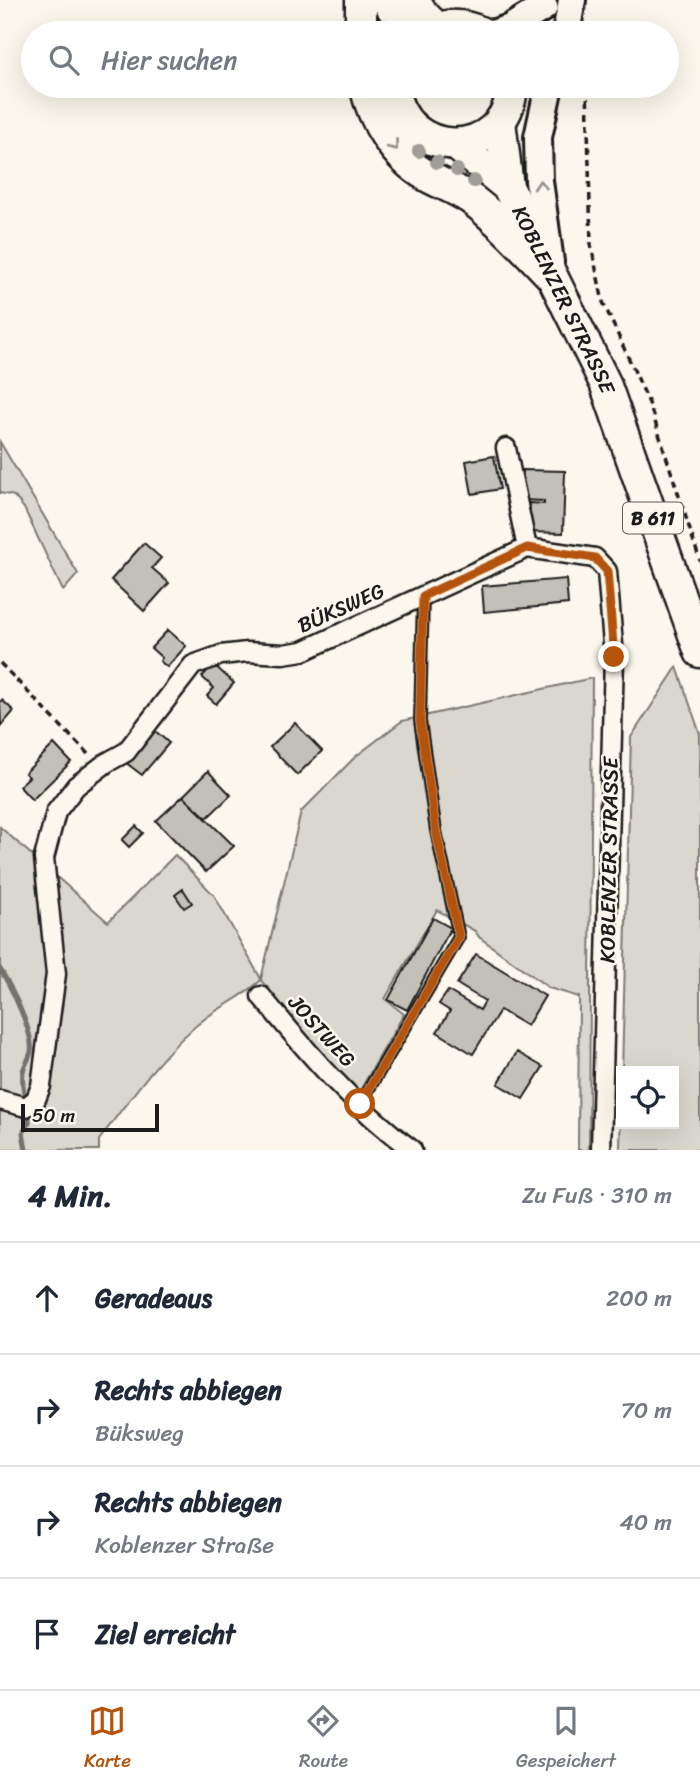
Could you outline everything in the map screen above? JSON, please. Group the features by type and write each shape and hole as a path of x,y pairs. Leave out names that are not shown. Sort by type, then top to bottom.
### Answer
{"main road":[{"path":"361,0 361,21"},
{"path":"387,0 411,21"},
{"path":"413,0 422,13 422,21"},
{"path":"568,21 572,0"},
{"path":"520,21 546,3"},
{"path":"539,21 546,3"},
{"name":"B 611","path":"368,98 383,133 405,160 425,175 472,200 510,232 552,277"},
{"name":"KOBLENZER STRASSE","path":"395,98 401,115 411,127 424,137 439,143 455,144 508,187"},
{"name":"KOBLENZER STRASSE","path":"509,98 500,121 508,187 605,383 700,652"},
{"path":"546,98 538,137 539,181 552,277"},
{"path":"455,144 480,137 500,121"}],"street":[{"path":"506,448 527,548"},
{"name":"KOBLENZER STRASSE","path":"527,548 595,558 607,571 614,657 601,1150"},
{"name":"BÜKSWEG","path":"0,1100 26,1107 36,1099 41,1086 55,974 44,858 56,812 76,786 126,752 193,665 221,655 303,651 527,548"},
{"name":"JOSTWEG","path":"261,996 319,1067 394,1137 412,1150"}],"lane":[{"path":"360,1104 459,937 436,831 420,721 423,596"}],"path":[{"path":"587,98 591,245 603,302 649,403 700,561"},
{"path":"0,663 88,754 106,764"}],"shaded area":[{"path":"0,442 78,574 63,591 24,508 14,496 0,493"},
{"path":"677,667 700,734 700,1150 620,1150 620,1129 679,1129 679,1066 622,1066 631,737"},
{"path":"592,678 589,1150 578,1150 579,997 549,988 479,937 475,931 437,910 385,999 404,1014 359,1092 352,1093 324,1064 261,980 207,1017 177,1044 149,1075 99,1140 99,1150 0,1150 0,827 108,922 175,855 214,895 261,979 301,812 355,757 402,721"}],"building":[{"path":"494,456 500,489 472,494 466,461"},
{"path":"523,470 565,471 563,533 529,532 530,503 544,504 544,501 522,500"},
{"path":"144,543 161,558 152,568 169,583 144,611 111,580"},
{"path":"566,579 568,604 484,612 482,586"},
{"path":"168,630 186,646 167,667 151,648"},
{"path":"213,664 234,683 216,704 207,696 214,688 202,677"},
{"path":"2,700 14,711 1,726 0,702"},
{"path":"295,723 322,751 297,775 270,747"},
{"path":"153,729 169,743 142,775 125,762"},
{"path":"54,744 71,762 32,800 19,786 29,777 25,773"},
{"path":"208,771 231,795 207,818 183,796"},
{"path":"183,796 234,846 206,872 156,821"},
{"path":"136,826 143,833 129,847 122,840"},
{"path":"183,889 192,903 184,908 175,895"},
{"path":"433,918 451,928 407,1010 388,1000"},
{"path":"476,954 545,996 527,1026 500,1010 473,1054 437,1032 450,1011 439,1004 448,991 480,1010 485,1001 457,984"},
{"path":"517,1052 543,1067 523,1099 498,1084"}],"waterway":[{"path":"0,969 20,1009 31,1043 23,1071 24,1093"},
{"path":"26,1150 23,1133 29,1122 29,1114"}],"route":[{"path":"360,1104 459,937 436,831 420,721 423,596 527,548 595,558 607,571 614,657"}]}
